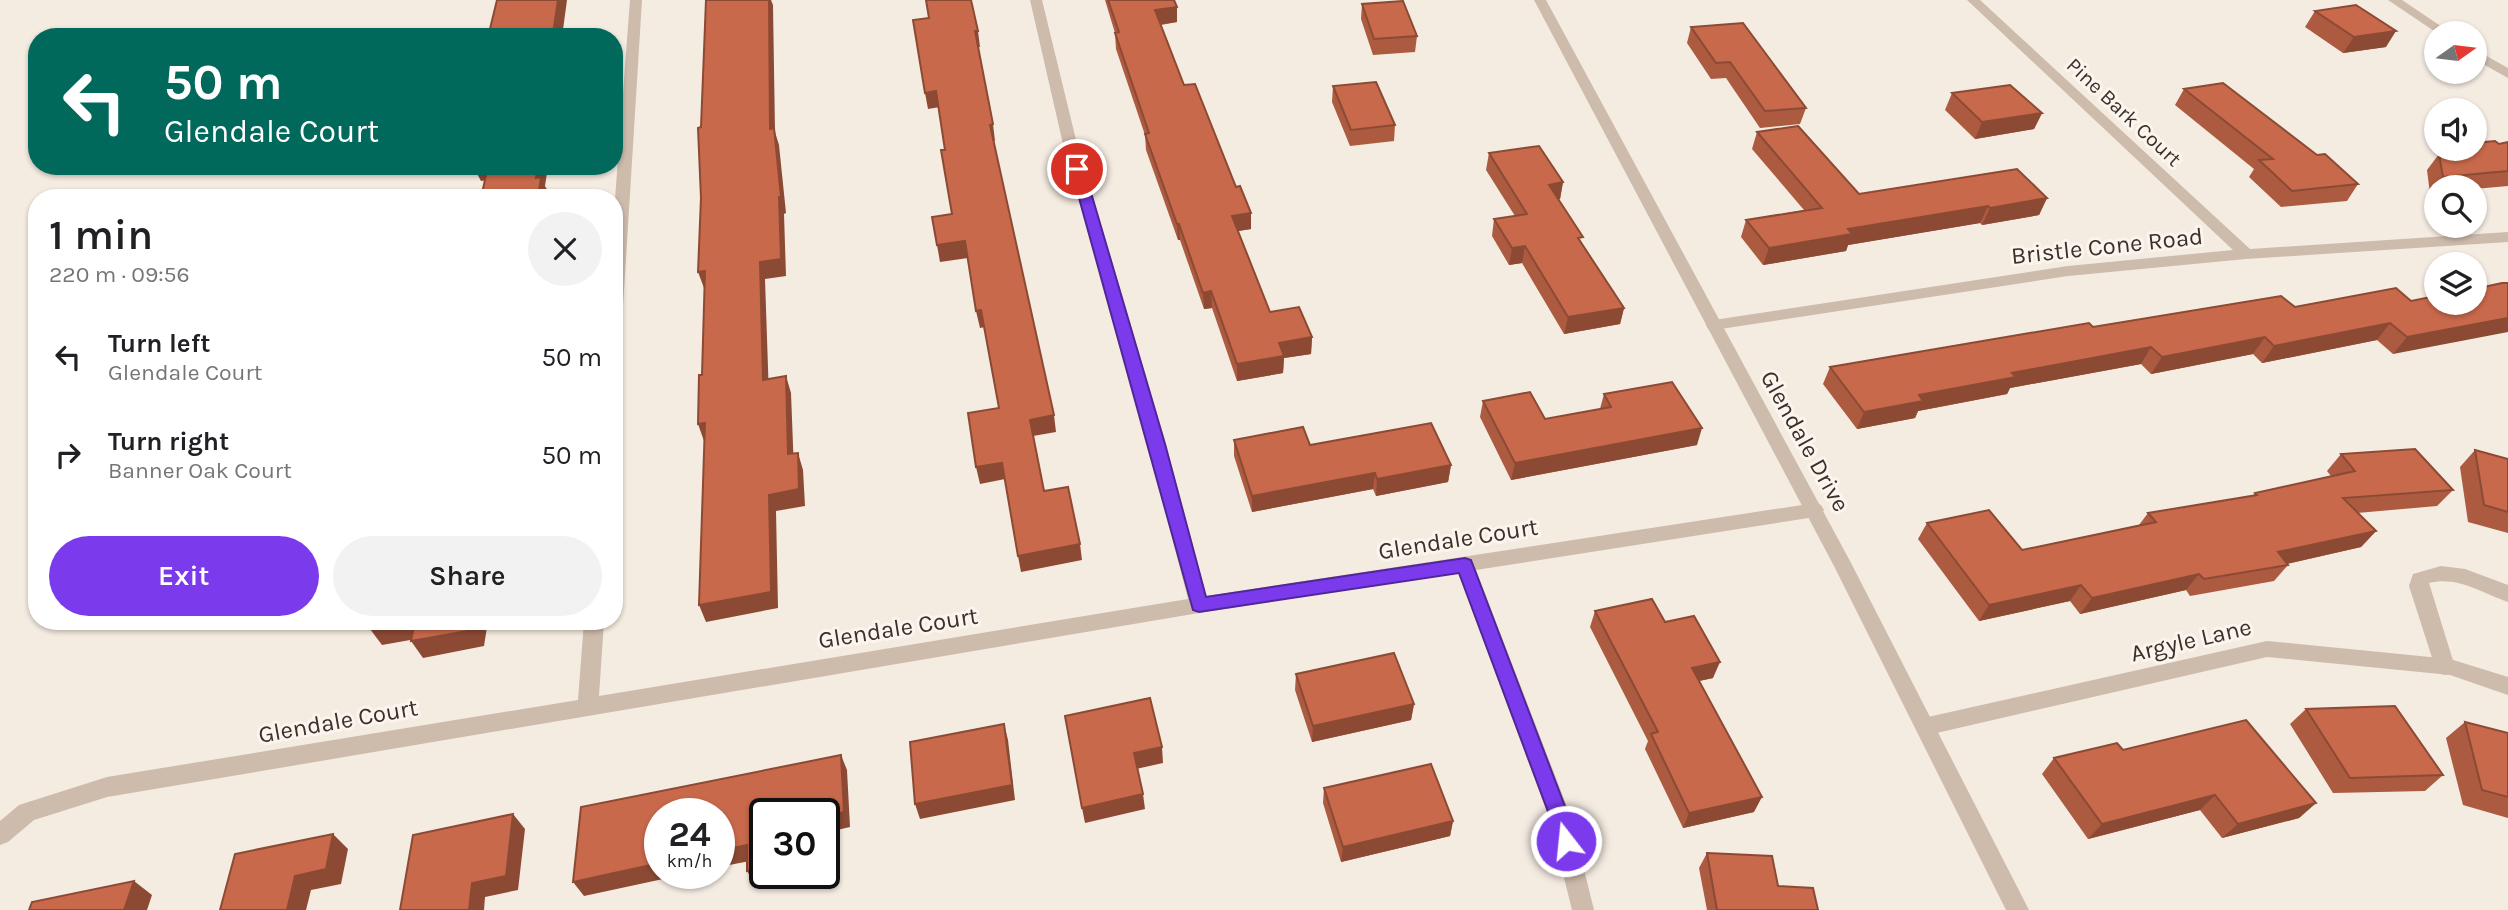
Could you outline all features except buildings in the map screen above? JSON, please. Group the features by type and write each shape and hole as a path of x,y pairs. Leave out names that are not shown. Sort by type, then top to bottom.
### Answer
{"street":[{"path":"623,191 636,0"},
{"path":"1036,0 1070,144 1154,431 1199,605"},
{"name":"Glendale Drive","path":"1540,0 1815,510 1928,726 2018,910"},
{"name":"Pine Bark Court","path":"1973,0 2246,254"},
{"path":"2394,0 2426,21"},
{"path":"2487,60 2508,74"},
{"name":"Bristle Cone Road","path":"1714,325 2068,271 2246,254 2508,237"},
{"name":"Glendale Court","path":"0,835 27,812 102,788 1199,605 1815,510"},
{"path":"1465,565 1560,817 1583,910"},
{"path":"2445,667 2419,586 2420,579 2439,573 2457,576 2491,585 2508,594"},
{"path":"588,705 593,630"},
{"name":"Argyle Lane","path":"1928,726 2267,649 2445,667 2508,686"}],"route":[{"path":"1077,169 1157,444 1199,605 1465,565 1560,817 1566,841"}]}
